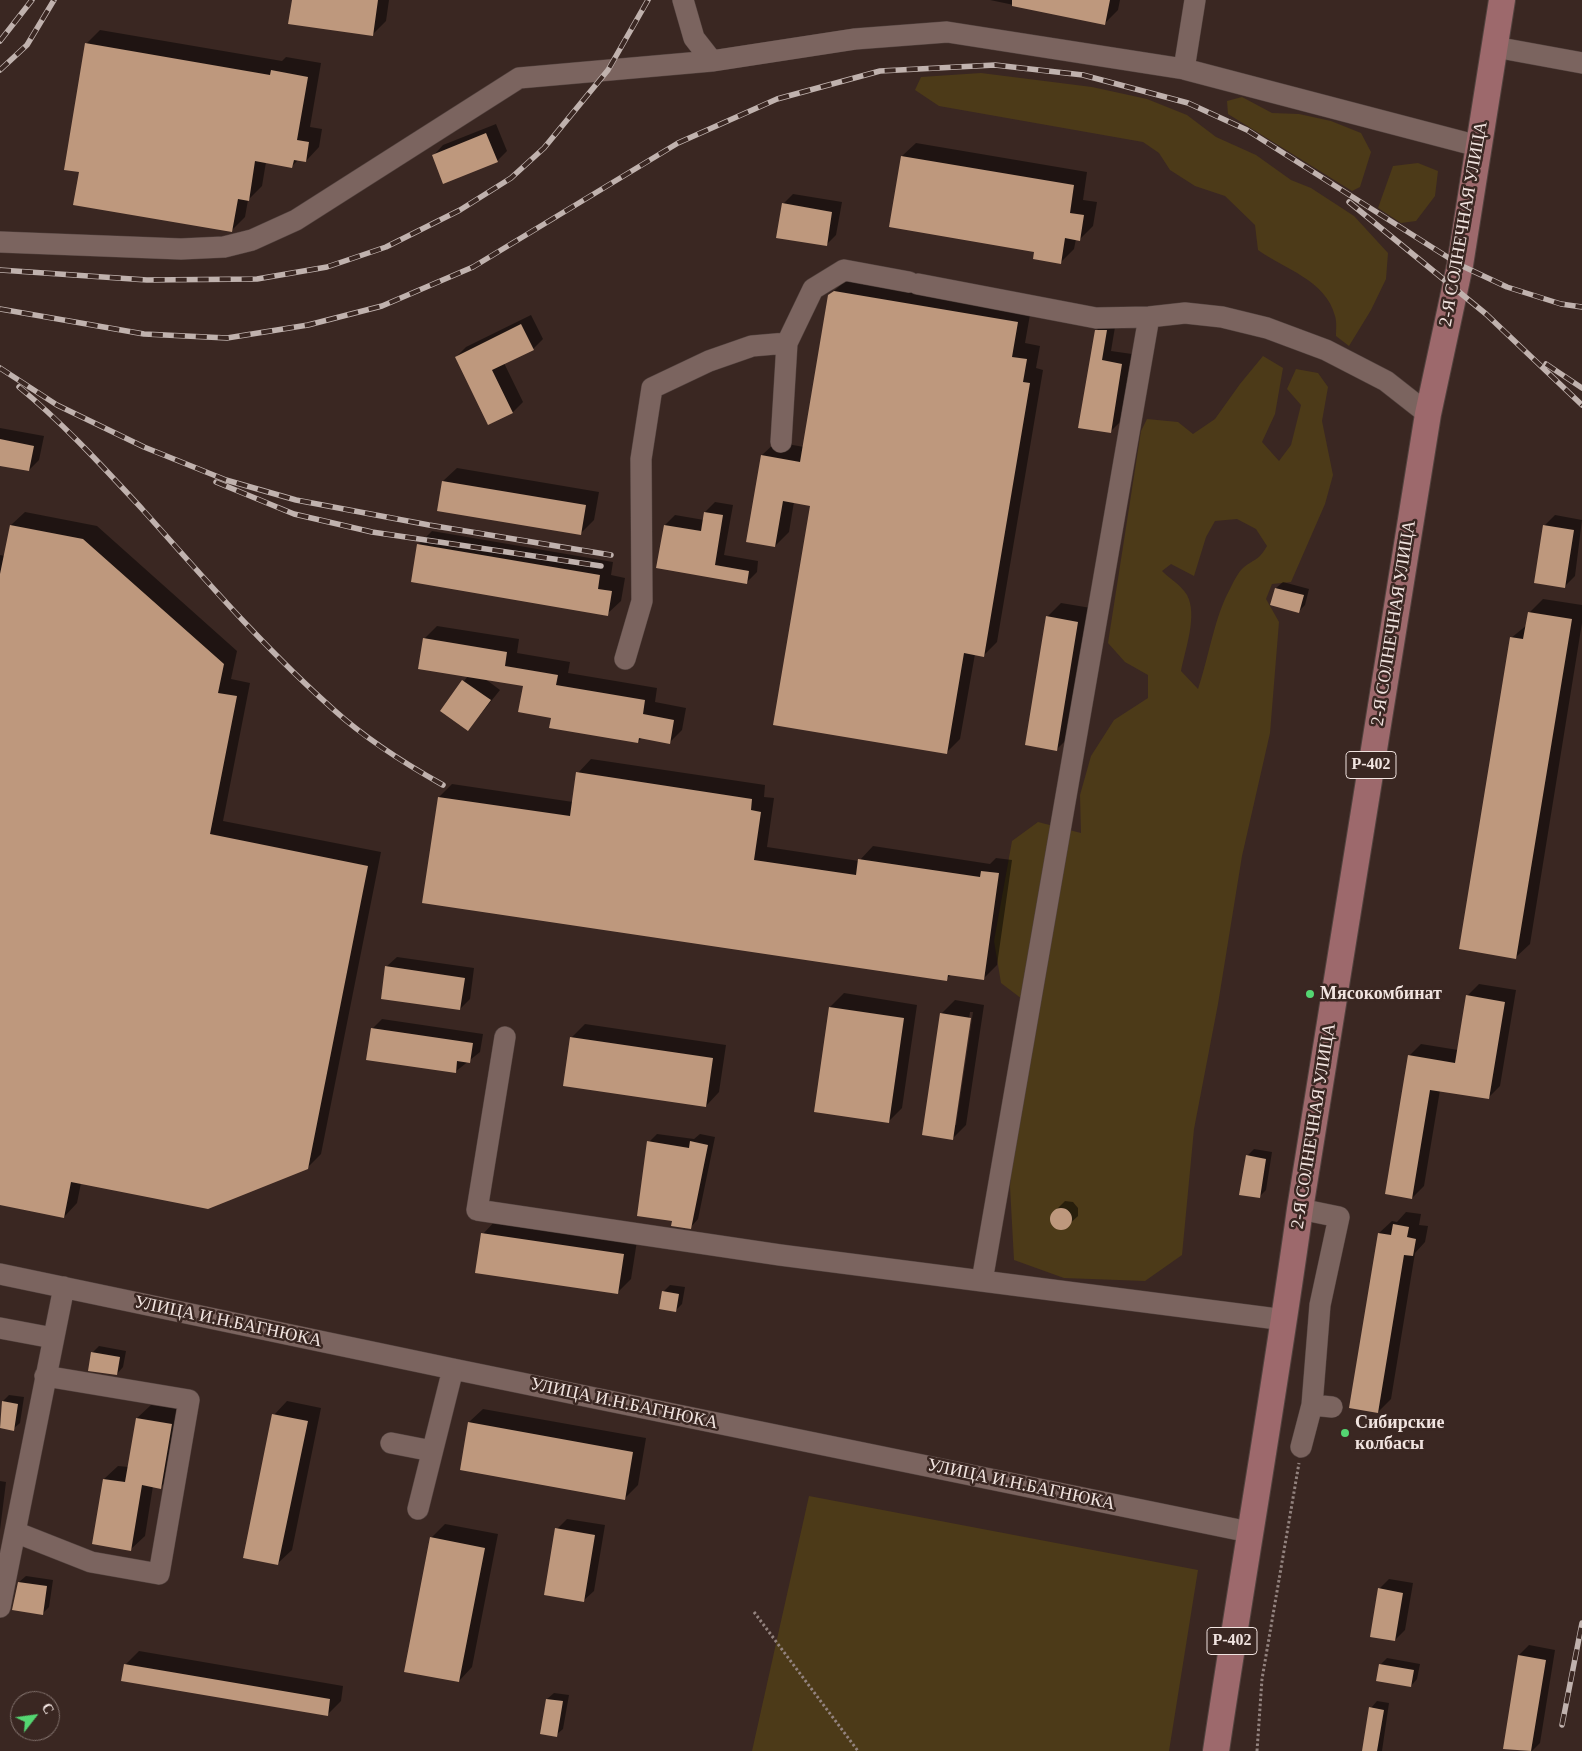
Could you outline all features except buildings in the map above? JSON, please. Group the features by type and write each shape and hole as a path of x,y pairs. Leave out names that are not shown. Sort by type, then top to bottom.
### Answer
{"main road":[{"name":"2-Я СОЛНЕЧНАЯ УЛИЦА","path":"1216,1751 1249,1532 1285,1320 1300,1209 1428,414 1458,272 1502,0"}],"street":[{"path":"683,0 694,38 712,61"},
{"path":"1184,69 1195,0"},
{"path":"0,242 181,248 224,247 252,240 296,220 519,78 712,61 855,39 946,32 1184,69 1478,146"},
{"path":"1495,47 1582,63"},
{"path":"781,442 787,343 813,289 844,270 1096,318 1150,317 1185,313 1222,317 1266,328 1326,350 1386,382 1428,414"},
{"path":"982,1280 1150,317"},
{"path":"625,659 642,601 641,459 652,388 709,361 752,346 787,343"},
{"path":"505,1036 477,1210 780,1255 1285,1320"},
{"path":"1300,1209 1340,1217 1320,1305 1322,1406 1301,1448"},
{"name":"УЛИЦА И.Н.БАГНЮКА","path":"0,1274 453,1370 1249,1532"},
{"path":"0,1607 4,1567 15,1532 64,1288"},
{"path":"0,1328 53,1338"},
{"path":"418,1509 453,1370"},
{"path":"15,1532 91,1562 159,1574 189,1400 45,1376"},
{"path":"391,1443 432,1451"}],"path":[{"path":"1257,1751 1262,1680 1301,1448"},
{"path":"754,1612 858,1751"}],"shaded area":[{"path":"981,73 1092,87 1147,99 1187,115 1216,137 1256,155 1291,180 1311,188 1354,216 1388,253 1386,279 1371,310 1349,346 1336,336 1335,316 1323,293 1314,284 1258,250 1255,225 1225,196 1195,186 1170,170 1159,153 1143,142 939,106 915,90 921,77"},
{"path":"1242,97 1272,113 1299,114 1331,121 1361,133 1371,152 1360,187 1352,191 1228,114 1227,101"},
{"path":"1418,163 1438,171 1435,196 1416,221 1401,223 1378,208 1393,166"},
{"path":"1263,356 1283,368 1275,414 1262,442 1279,461 1291,445 1301,405 1287,389 1296,369 1318,373 1328,387 1322,421 1333,475 1325,504 1291,582 1272,584 1266,599 1279,622 1270,733 1242,856 1218,1004 1194,1129 1182,1255 1145,1281 1064,1278 1014,1260 1010,1187 1022,999 1001,983 994,941 1012,841 1038,822 1081,833 1080,795 1091,756 1114,720 1148,698 1148,675 1125,662 1108,643 1141,431 1147,419 1178,422 1193,434 1215,419","holes":["1237,519 1256,529 1267,546 1258,558 1240,571 1224,600 1198,689 1181,671 1190,633 1190,603 1182,588 1162,571 1171,564 1194,576 1206,537 1215,521"]},
{"path":"809,1496 1198,1570 1169,1751 752,1751"}],"railway":[{"path":"0,41 32,0"},
{"path":"0,70 27,45 54,0"},
{"path":"0,270 147,280 257,279 327,267 386,247 460,210 511,178 544,148 608,70 648,0"},
{"path":"0,309 144,334 227,338 308,325 382,306 473,267 678,143 777,99 880,71 995,65 1083,75 1188,103 1247,130 1460,265 1507,287 1561,304 1582,307"},
{"path":"1349,202 1486,314 1582,405"},
{"path":"1546,364 1582,388"},
{"path":"0,368 57,405 144,447 226,480 296,500 429,525 611,555"},
{"path":"19,387 52,416 98,462 236,613 308,687 373,741 400,760 443,785"},
{"path":"216,482 294,514 372,532 601,566"},
{"path":"1562,1725 1582,1623"}],"place":[{"name":"Мясокомбинат","path":"1310,994"},
{"name":"Сибирские колбасы","path":"1345,1433"}]}
